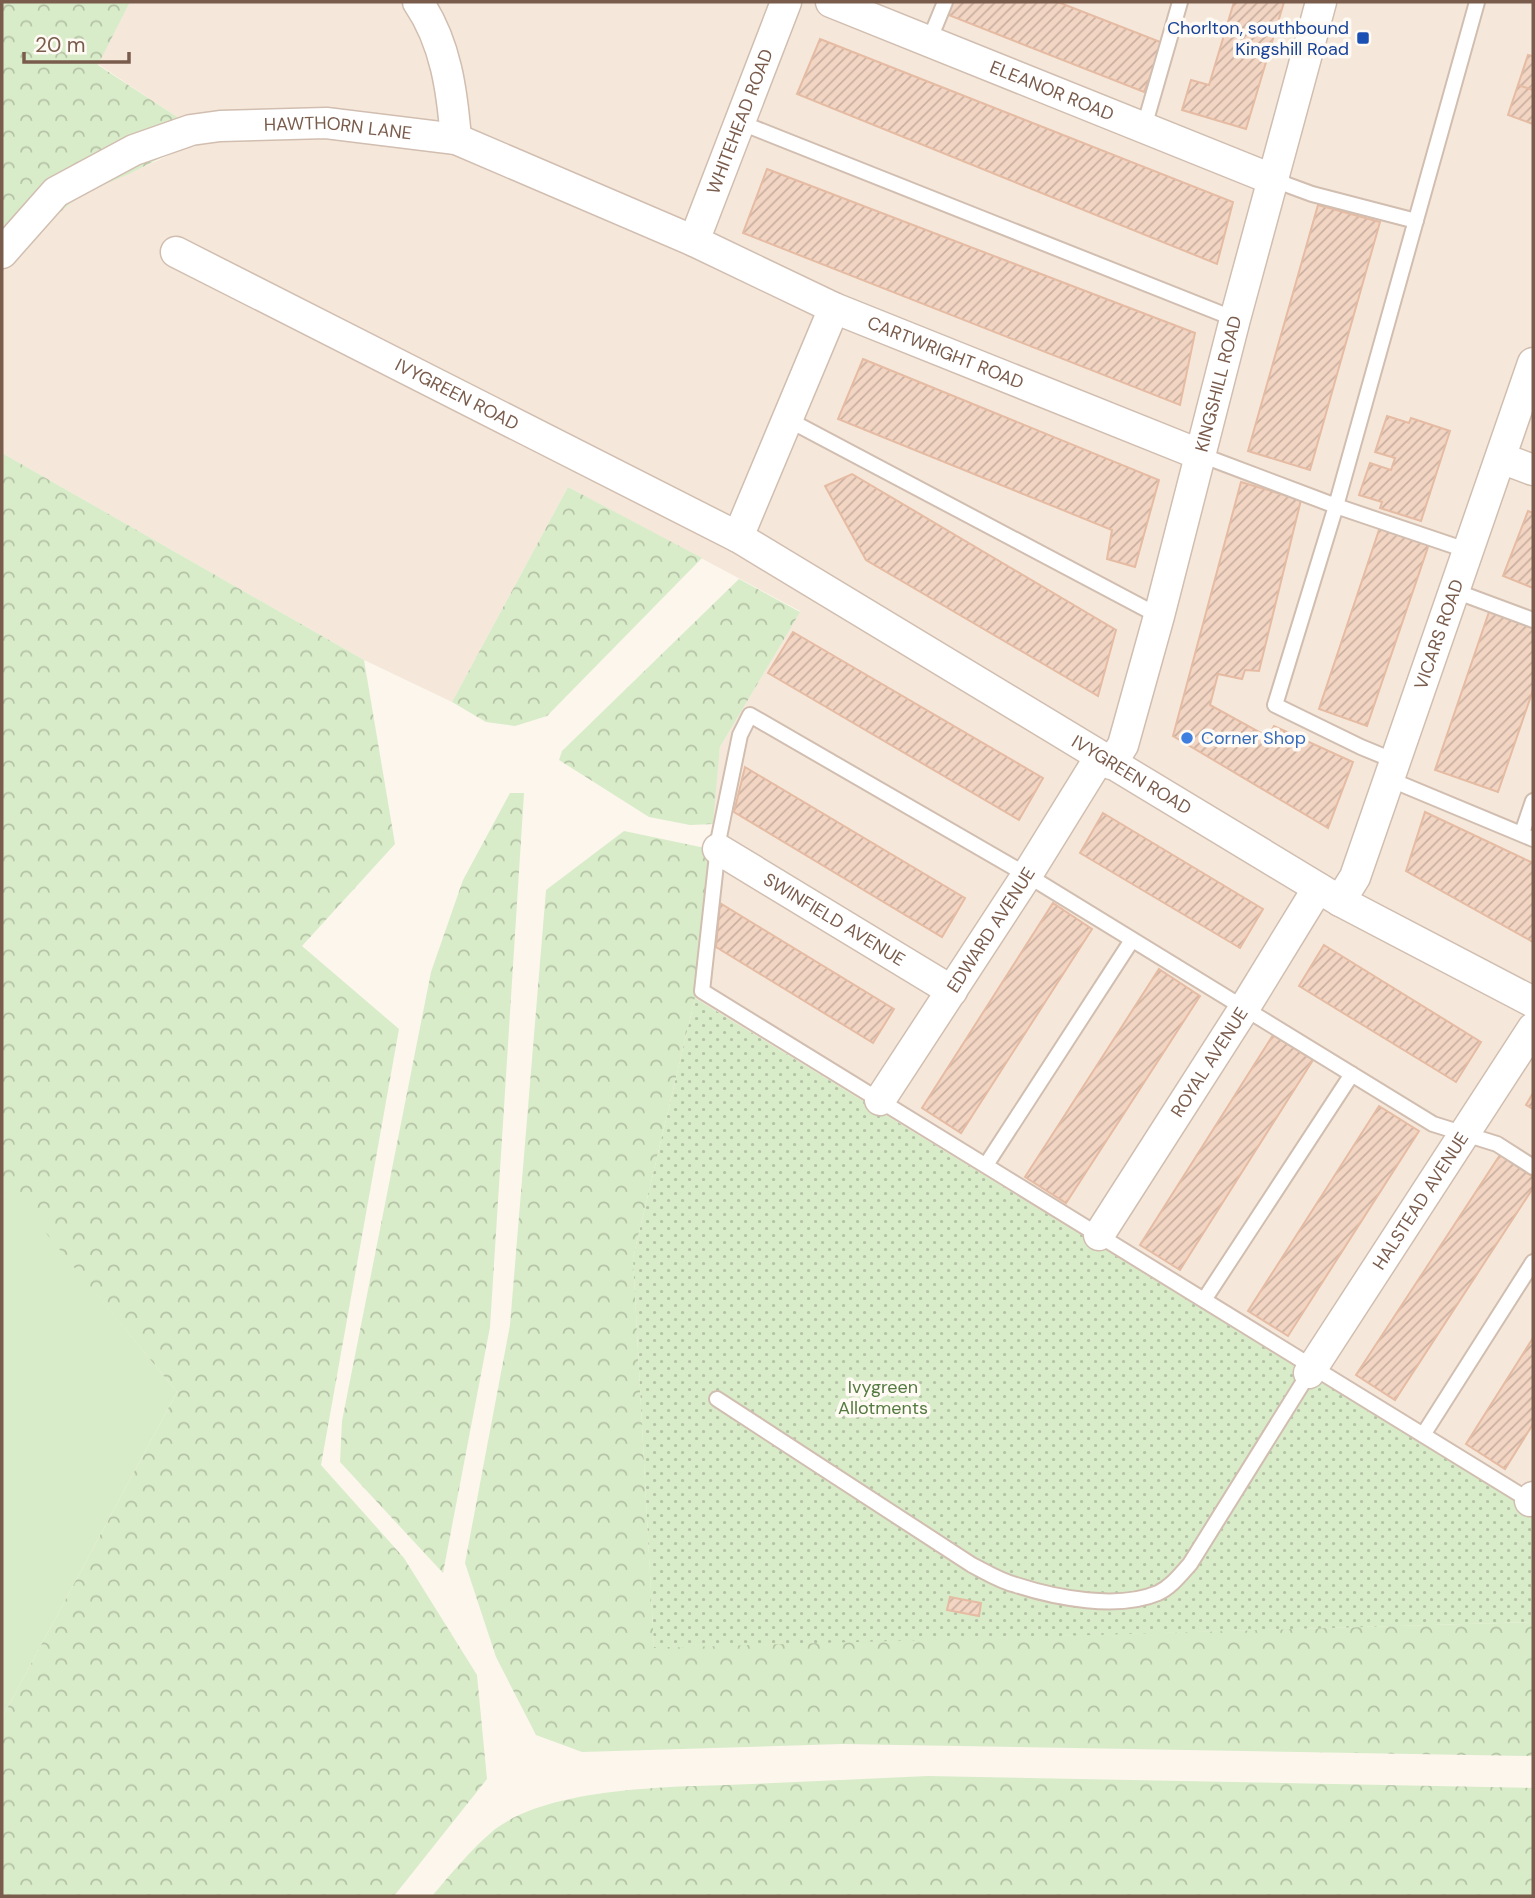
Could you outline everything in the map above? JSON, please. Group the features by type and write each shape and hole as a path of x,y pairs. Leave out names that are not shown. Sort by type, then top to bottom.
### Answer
{"street":[{"path":"418,2 444,55 456,139"},
{"name":"WHITEHEAD ROAD","path":"694,241 786,2"},
{"name":"ELEANOR ROAD","path":"831,2 1274,180"},
{"name":"KINGSHILL ROAD","path":"1105,761 1123,745 1321,2"},
{"name":"HAWTHORN LANE","path":"2,253 56,192 134,150 191,130 220,126 326,124 456,139 694,241"},
{"name":"CARTWRIGHT ROAD","path":"694,241 834,308 1200,455"},
{"name":"IVYGREEN ROAD","path":"176,252 738,537 1329,895 1533,1002"},
{"path":"738,537 834,308"},
{"name":"VICARS ROAD","path":"1329,895 1355,877 1533,363"},
{"path":"1501,458 1533,470"},
{"name":"EDWARD AVENUE","path":"880,1100 1105,761"},
{"name":"SWINFIELD AVENUE","path":"718,849 952,990"},
{"name":"ROYAL AVENUE","path":"1099,1235 1245,1007 1329,895"},
{"name":"HALSTEAD AVENUE","path":"1311,1370 1533,1028"}],"lane":[{"path":"929,41 945,2"},
{"path":"1144,127 1180,2"},
{"path":"1477,2 1336,506 1275,705 1361,747 1392,770 1527,836 1533,801"},
{"path":"739,122 1235,319"},
{"path":"1274,180 1312,194 1416,220"},
{"path":"787,419 1159,616"},
{"path":"1200,455 1336,506 1469,551"},
{"path":"1455,591 1533,620"},
{"path":"1532,1500 1311,1370 1204,1300 702,991 718,849 740,735 750,715 1027,875 1433,1124 1497,1144 1533,1167"},
{"path":"986,1165 1132,940"},
{"path":"1204,1300 1352,1074"},
{"path":"1423,1435 1533,1262"},
{"path":"717,1399 972,1565 1013,1584 1051,1595 1132,1601 1159,1592 1175,1582 1190,1564 1311,1370"}],"shaded area":[{"path":"130,2 1533,2 1533,1512 695,998 720,747 800,611 568,487 452,702 364,660 2,453 2,272 32,237 80,195 208,138 98,64"}],"green space":[{"path":"2,2 130,2 98,65 209,138 176,150 80,195 32,237 2,272"},
{"path":"2,453 364,660 395,844 302,946 399,1029 321,1465 404,1558 477,1675 487,1779 394,1896 2,1896 2,1718 177,1392 17,1198 2,1195"},
{"path":"568,487 702,558 547,716 515,726 486,722 452,702"},
{"path":"739,579 800,612 720,747 713,824 690,825 649,817 559,760 562,751"},
{"path":"510,793 524,793 490,1327 443,1573 340,1462 342,1421 431,972 463,880"},
{"path":"624,831 710,849 695,998 633,1258 654,1647 1533,1622 1533,1756 842,1744 582,1752 536,1735 496,1657 465,1563 510,1325 546,890"},
{"name":"Ivygreen Allotments","path":"695,998 1533,1512 1533,1622 654,1648 633,1258"},
{"path":"2,1195 17,1197 177,1392 2,1718"},
{"path":"928,1776 1533,1788 1533,1896 432,1896 469,1853 494,1830 519,1815 582,1796 654,1788"}],"building":[{"path":"950,2 1058,2 1163,43 1144,92 946,14"},
{"path":"1234,2 1284,2 1246,129 1182,110 1191,80 1209,85"},
{"path":"820,39 1233,202 1217,264 797,94"},
{"path":"1528,55 1533,56 1533,90 1518,85"},
{"path":"1518,85 1533,90 1533,124 1508,115"},
{"path":"767,169 1195,333 1180,405 743,233"},
{"path":"1318,205 1380,222 1310,470 1248,451"},
{"path":"863,359 1159,480 1135,567 1107,559 1112,530 838,419"},
{"path":"1387,416 1409,423 1411,418 1450,431 1421,521 1380,508 1382,502 1359,495 1370,463 1391,470 1395,458 1375,452"},
{"path":"852,474 1116,630 1098,696 866,560 825,486"},
{"path":"1241,482 1301,500 1259,671 1245,670 1242,679 1218,674 1210,705 1268,737 1274,726 1353,762 1328,828 1173,736"},
{"path":"1528,511 1533,513 1533,588 1503,576"},
{"path":"1380,527 1429,544 1367,726 1319,709"},
{"path":"1490,609 1533,623 1533,690 1498,792 1435,770"},
{"path":"793,632 1043,778 1019,820 768,673"},
{"path":"745,767 965,898 942,937 734,812"},
{"path":"1425,812 1533,863 1533,942 1406,871"},
{"path":"1103,813 1263,909 1240,948 1080,853"},
{"path":"720,903 894,1009 873,1043 716,947"},
{"path":"1053,903 1092,929 961,1133 922,1108"},
{"path":"1324,945 1481,1042 1456,1082 1299,986"},
{"path":"1159,969 1200,996 1066,1203 1025,1177"},
{"path":"1273,1035 1313,1060 1180,1270 1140,1245"},
{"path":"1533,1093 1533,1109 1526,1105"},
{"path":"1379,1106 1419,1131 1288,1336 1248,1311"},
{"path":"1500,1155 1533,1177 1533,1188 1395,1400 1356,1375"},
{"path":"1533,1338 1533,1424 1505,1469 1466,1444"},
{"path":"950,1597 981,1603 979,1616 947,1610"}],"place":[{"name":"Chorlton, southbound Kingshill Road","path":"1363,38"},
{"name":"Corner Shop","path":"1187,738"}]}
